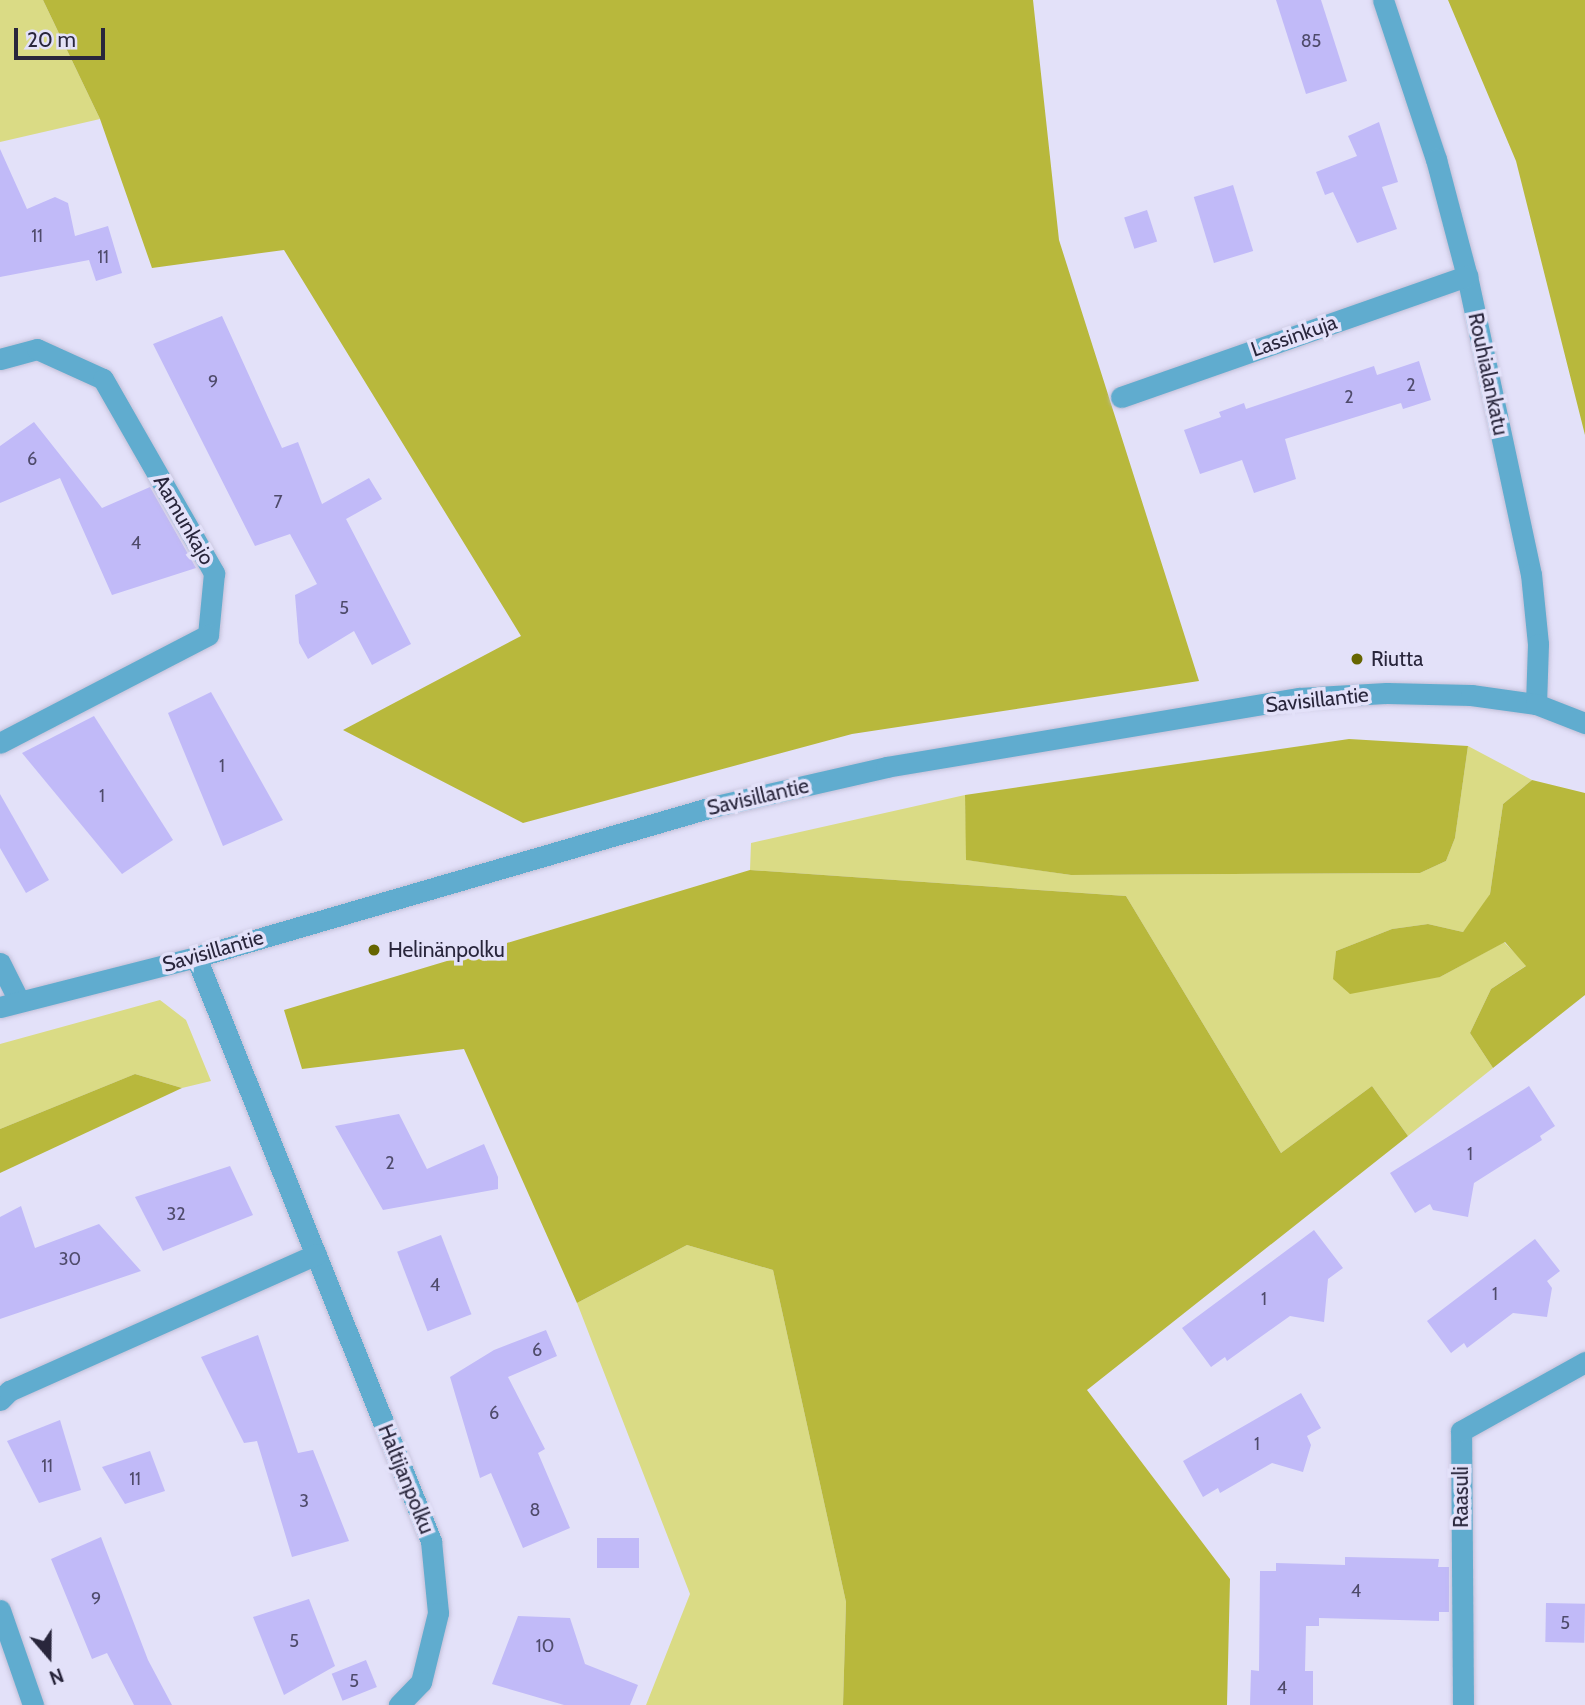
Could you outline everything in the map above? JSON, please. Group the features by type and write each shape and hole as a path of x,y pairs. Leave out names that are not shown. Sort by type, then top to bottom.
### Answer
{"street":[{"name":"Rouhialankatu","path":"1383,0 1436,159 1467,276 1531,573 1538,644 1536,704"},
{"name":"Lassinkuja","path":"1121,397 1467,276"},
{"name":"Aamunkajo","path":"0,359 37,349 103,379 214,573 208,635 0,743"},
{"name":"Savisillantie","path":"9,1004 196,957 712,807 886,767 1300,698 1459,695 1536,704"},
{"path":"1536,704 1585,723"},
{"name":"Haltijanpolku","path":"196,957 431,1541 438,1613 421,1682 398,1705"},
{"path":"0,962 9,1004"},
{"path":"0,1400 9,1391 316,1254"},
{"name":"Raasuli","path":"1463,1705 1461,1432 1585,1362"},
{"path":"0,1610 33,1705"}],"shaded area":[{"path":"0,0 43,0 100,119 0,142"},
{"path":"43,0 1033,0 1059,240 1199,681 852,734 523,823 343,730 521,636 284,250 152,268 100,119"},
{"path":"1448,0 1585,0 1585,435 1516,161"},
{"path":"1349,739 1468,746 1455,838 1446,861 1420,873 1071,875 966,860 965,795"},
{"path":"1468,746 1532,780 1503,804 1490,894 1478,914 1463,932 1428,924 1392,929 1336,951 1334,979 1440,977 1504,942 1527,965 1491,989 1470,1033 1493,1068 1408,1136 1372,1086 1281,1153 1126,896 750,870 751,843 965,795 967,860 1071,875 1420,873 1446,861 1455,838"},
{"path":"1532,780 1585,793 1585,995 1493,1068 1470,1033 1491,989 1526,966 1505,942 1440,977 1350,994 1333,979 1336,951 1392,929 1428,924 1463,932 1490,894 1503,804"},
{"path":"750,870 1126,896 1281,1153 1372,1086 1408,1136 1087,1390 1230,1579 1227,1705 843,1705 846,1602 773,1270 687,1245 577,1303 464,1049 302,1069 284,1010"},
{"path":"160,1000 186,1020 211,1081 182,1088 135,1074 0,1129 0,1044"},
{"path":"135,1074 182,1088 0,1173 0,1129"},
{"path":"687,1245 773,1270 846,1602 843,1705 646,1705 690,1594 577,1303"}],"building":[{"path":"1276,0 1321,0 1347,81 1306,94"},
{"path":"1379,122 1398,182 1382,187 1397,229 1357,243 1333,192 1325,195 1316,172 1357,156 1348,136"},
{"path":"0,149 27,209 55,197 68,203 75,236 108,226 122,273 96,281 89,260 0,277"},
{"path":"1233,185 1253,251 1214,263 1194,197"},
{"path":"1147,210 1157,241 1134,249 1124,217"},
{"path":"222,316 282,448 298,442 322,504 369,478 382,499 346,519 411,644 372,665 354,631 308,659 299,643 295,595 317,584 290,534 255,546 153,344"},
{"path":"1419,361 1431,400 1403,409 1401,403 1285,439 1296,479 1254,493 1242,460 1200,474 1184,430 1221,417 1219,412 1244,403 1246,409 1374,366 1377,375"},
{"path":"34,422 102,508 150,487 196,568 112,595 60,478 0,503 0,446"},
{"path":"211,692 283,820 223,846 168,713"},
{"path":"94,716 173,840 122,874 22,753"},
{"path":"0,794 49,880 26,893 0,848"},
{"path":"1529,1086 1555,1126 1540,1136 1542,1140 1474,1183 1468,1217 1433,1210 1430,1204 1415,1213 1390,1173"},
{"path":"399,1114 427,1169 484,1144 498,1177 498,1189 383,1210 335,1126"},
{"path":"230,1166 253,1215 163,1251 135,1197"},
{"path":"21,1206 35,1248 99,1224 141,1271 0,1319 0,1217"},
{"path":"1314,1230 1343,1268 1328,1279 1324,1322 1290,1316 1227,1361 1225,1357 1211,1367 1182,1328"},
{"path":"441,1235 471,1314 428,1331 397,1252"},
{"path":"1535,1239 1560,1271 1547,1281 1552,1288 1547,1317 1513,1313 1467,1348 1464,1343 1451,1353 1427,1321"},
{"path":"546,1330 557,1356 508,1377 545,1449 538,1453 570,1528 523,1548 491,1473 480,1478 450,1377 494,1350"},
{"path":"258,1335 298,1453 313,1450 349,1541 292,1557 257,1441 244,1443 201,1357"},
{"path":"1301,1393 1321,1428 1307,1436 1311,1445 1303,1472 1272,1463 1220,1493 1218,1488 1203,1497 1183,1461"},
{"path":"60,1420 81,1490 39,1503 7,1441"},
{"path":"150,1451 165,1491 125,1504 102,1467"},
{"path":"101,1537 148,1660 172,1705 134,1705 107,1653 92,1659 51,1559"},
{"path":"597,1538 639,1538 639,1568 597,1568"},
{"path":"1345,1557 1439,1559 1438,1567 1449,1567 1449,1612 1439,1612 1439,1621 1319,1618 1319,1626 1306,1626 1305,1671 1313,1671 1313,1705 1250,1705 1251,1670 1259,1671 1260,1571 1276,1571 1276,1563 1345,1565"},
{"path":"309,1599 335,1666 284,1695 253,1617"},
{"path":"1546,1603 1585,1604 1584,1643 1545,1642"},
{"path":"518,1616 570,1618 585,1664 638,1685 630,1705 564,1705 492,1684"},
{"path":"366,1660 377,1687 343,1701 332,1674"}],"place":[{"name":"Riutta","path":"1357,659"},
{"name":"Helinänpolku","path":"374,950"}]}
